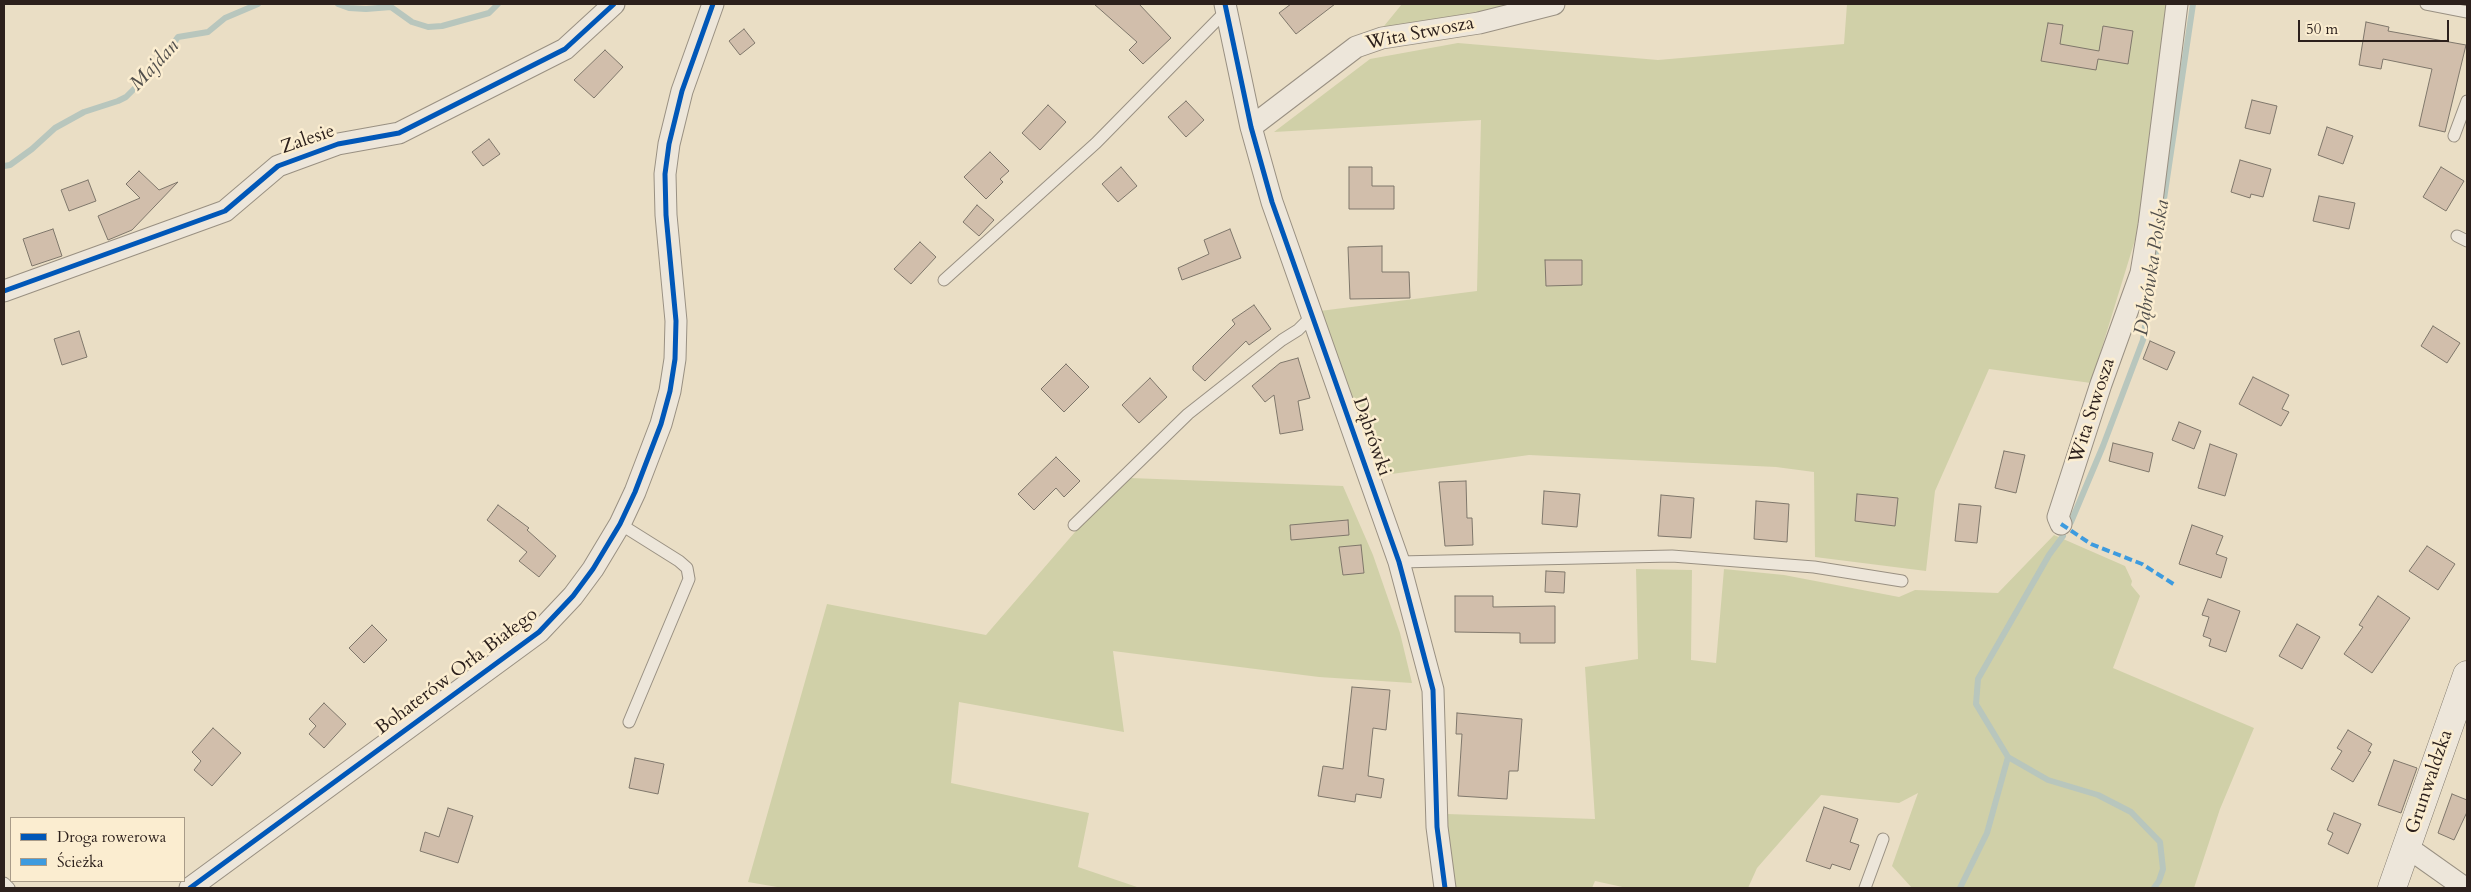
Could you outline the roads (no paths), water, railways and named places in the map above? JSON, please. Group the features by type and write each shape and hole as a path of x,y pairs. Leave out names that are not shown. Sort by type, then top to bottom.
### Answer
{"street":[{"name":"Zalesie","path":"4,291 225,211 278,166 338,144 399,133 565,49 614,4"},
{"name":"Bohaterów Orła Białego","path":"190,888 539,632 573,596 593,569 620,524 661,424 670,391 675,359 676,321 666,215 665,174 669,144 682,91 713,4"},
{"name":"Wita Stwosza","path":"1251,127 1356,47 1382,38 1479,22 1554,4"},
{"name":"Wita Stwosza","path":"2061,524 2058,517 2101,384 2140,273 2150,215 2178,4"},
{"name":"Dąbrówki","path":"1225,7 1251,127 1272,202 1399,562 1433,690 1437,827 1445,888"},
{"name":"Grunwaldzka","path":"2392,888 2467,675"},
{"path":"2407,847 2465,888"}],"lane":[{"path":"2426,4 2467,12"},
{"path":"944,280 1096,143 1225,7"},
{"path":"2454,136 2467,101"},
{"path":"1074,525 1188,414 1282,340 1298,330 1312,316"},
{"path":"620,524 679,561 686,568 689,579 629,722"},
{"path":"1399,562 1672,556 1814,566 1902,581"},
{"path":"1865,888 1883,839"},
{"path":"4,883 9,888"}],"waterway":[{"name":"Majdan","path":"4,166 10,165 32,149 55,128 84,112 126,97 157,66 178,37 208,32 225,18 258,4"},
{"name":"Majdan","path":"338,4 349,8 366,9 391,7 412,22 428,27 442,26 489,13 498,4"},
{"name":"Dąbrówka Polska","path":"2071,522 2103,446 2143,340 2193,4"},
{"name":"Dąbrówka Polska","path":"2063,536 2049,555 1978,679 1976,704 2008,757 2048,780 2098,795 2131,812 2160,842 2163,869 2159,881 2154,888"},
{"path":"1960,888 1987,833 2008,757"}]}
